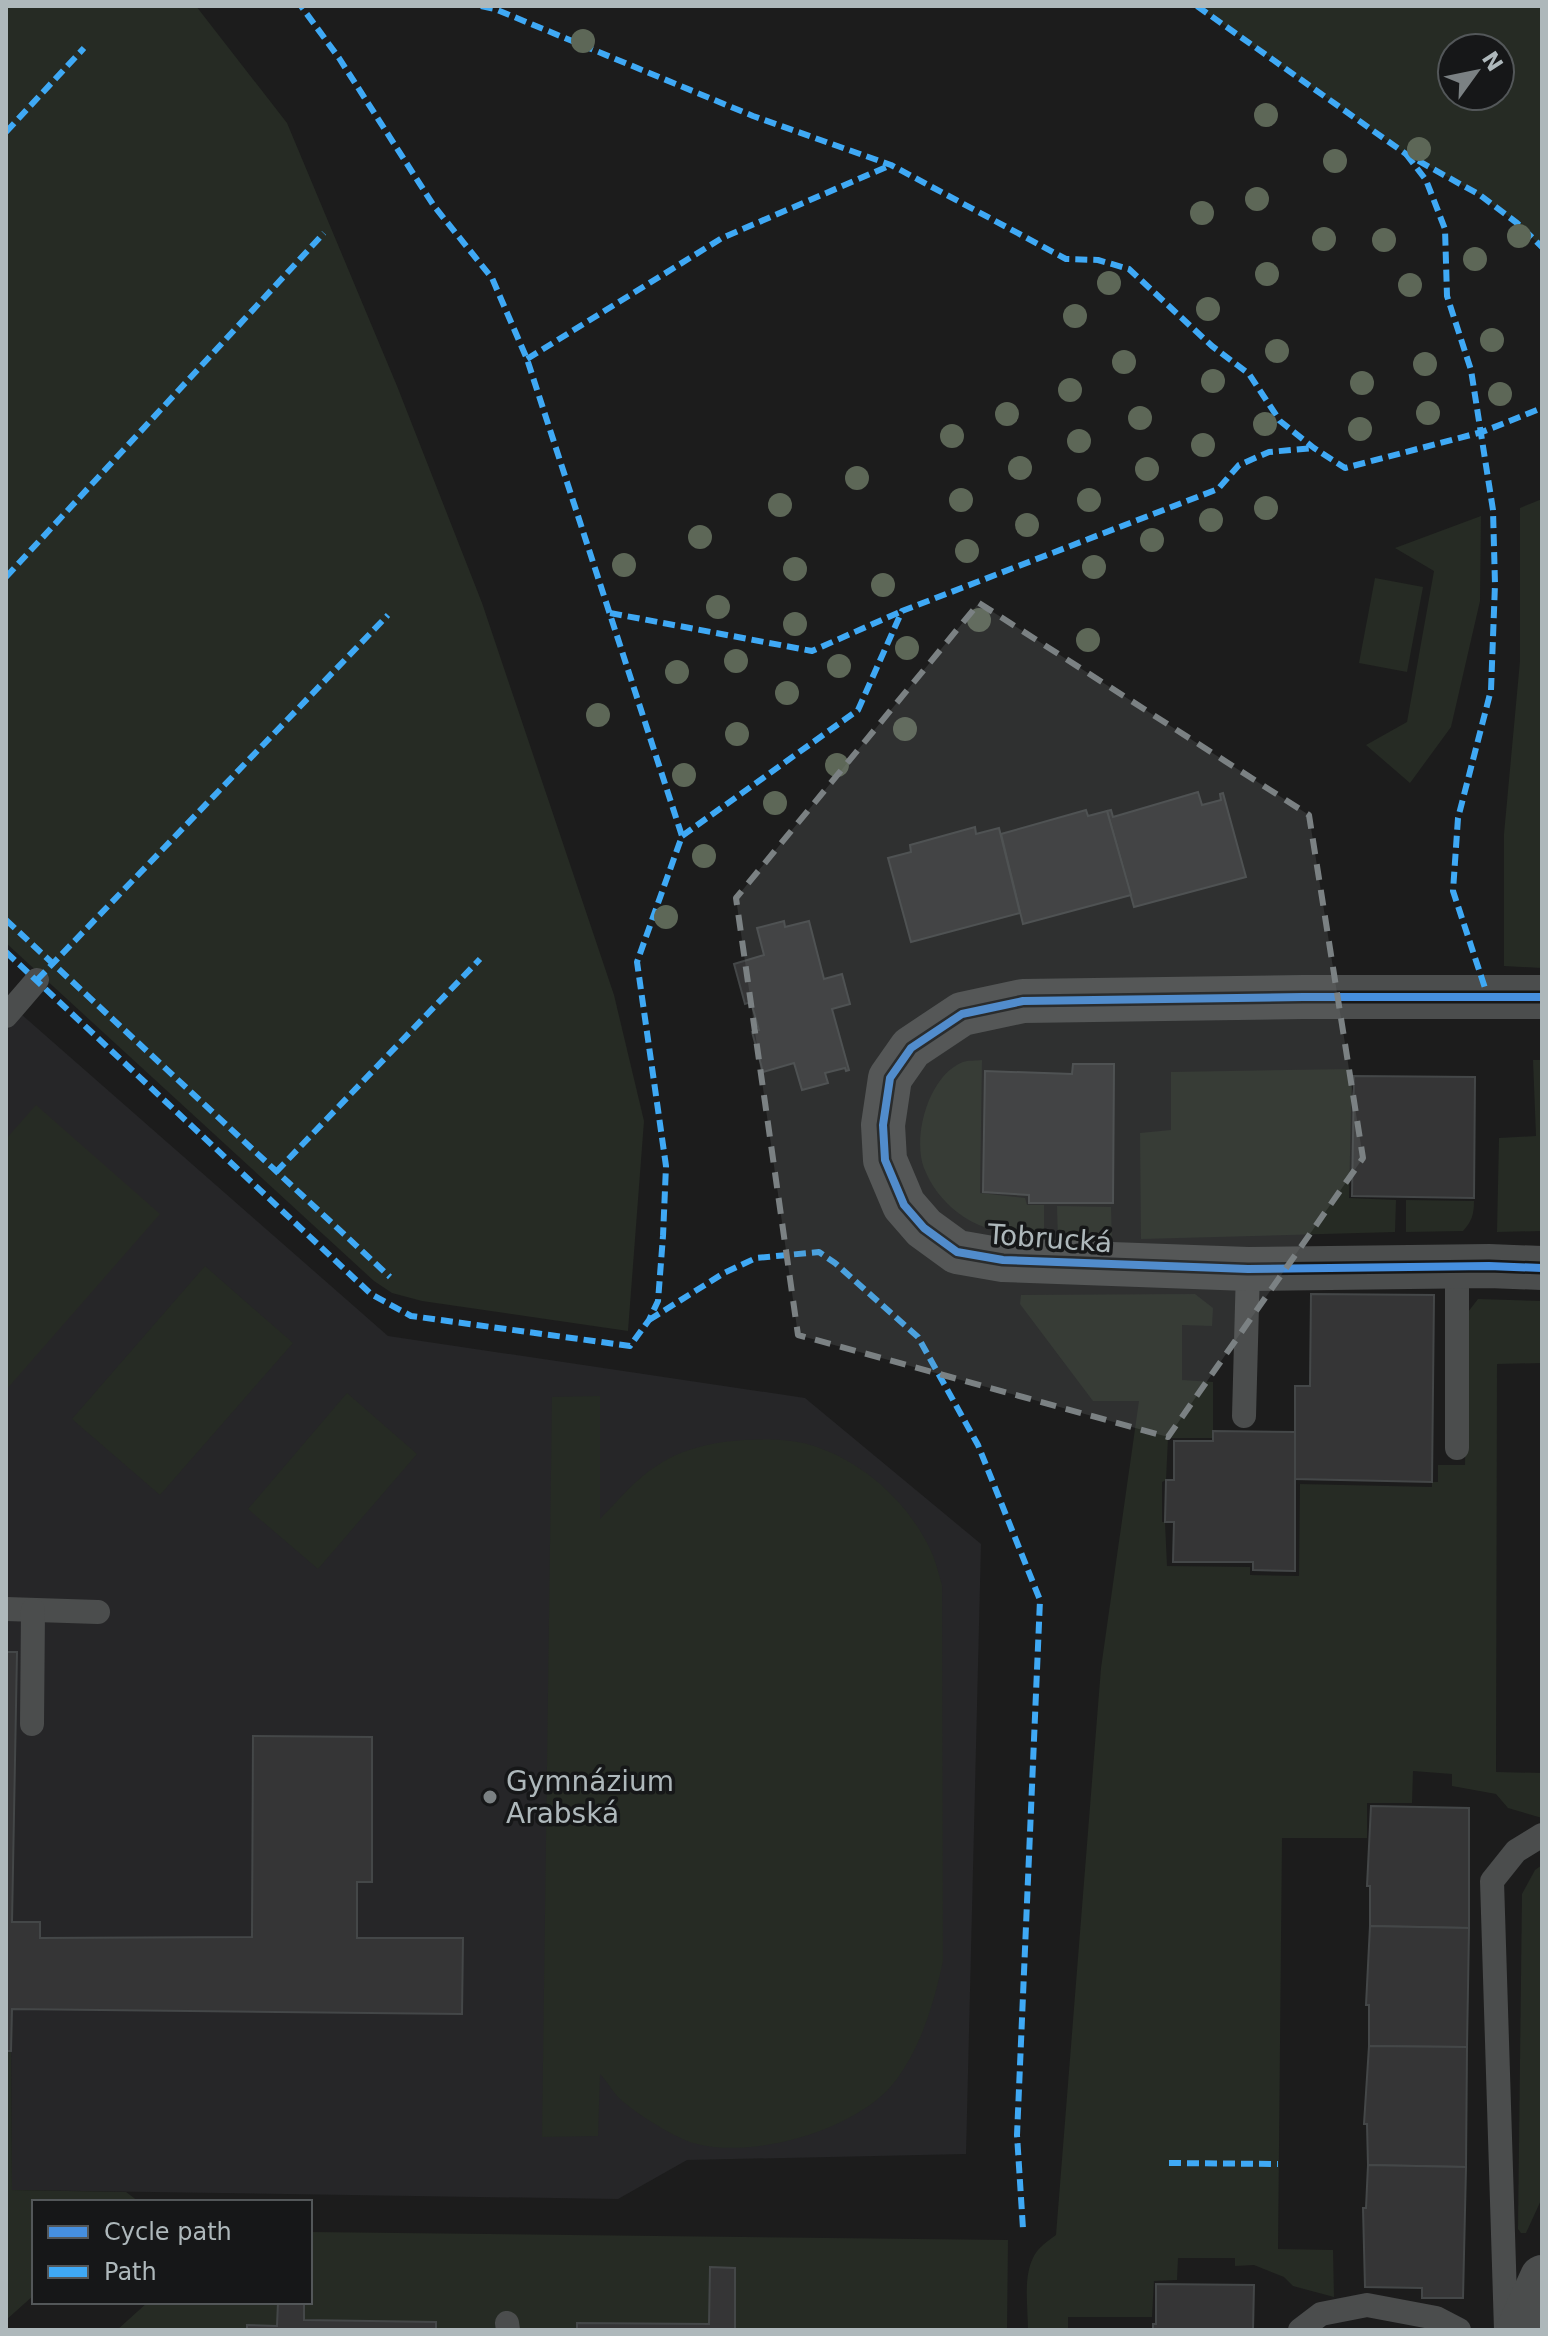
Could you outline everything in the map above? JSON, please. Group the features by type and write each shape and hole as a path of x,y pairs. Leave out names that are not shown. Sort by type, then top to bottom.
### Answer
{"street":[{"name":"Tobrucká","path":"1542,997 1023,1001 962,1014 911,1048 890,1078 883,1125 885,1160 904,1205 924,1228 957,1252 1003,1260 1248,1269 1542,1268"},
{"path":"1518,2330 1542,2277"}],"lane":[{"path":"6,1016 37,980"},
{"path":"1457,1267 1457,1448"},
{"path":"1244,1416 1248,1269"},
{"path":"6,1609 98,1612"},
{"path":"32,1724 33,1610"},
{"path":"1506,2330 1492,1881 1516,1851 1542,1835"},
{"path":"1300,2330 1321,2314 1367,2305 1436,2318 1459,2330"}],"highlighted area":[{"path":"979,603 1309,815 1363,1158 1168,1437 798,1335 736,898"}],"shaded area":[{"path":"6,6 196,6 287,123 397,386 482,603 614,995 644,1121 628,1331 422,1301 392,1293 374,1281 6,943"},
{"path":"1197,6 1542,6 1542,247 1480,195 1406,154"},
{"path":"1542,499 1542,968 1504,966 1504,834 1520,661 1520,508"},
{"path":"1481,516 1480,601 1451,727 1410,783 1366,745 1407,722 1434,571 1395,548"},
{"path":"1375,578 1423,587 1407,672 1359,663"},
{"name":"Gymnázium Arabská","path":"21,1014 388,1336 805,1398 981,1544 966,2154 687,2160 618,2199 12,2190 11,2052 6,2051 6,1031"},
{"path":"982,1060 980,1193 1025,1198 1027,1205 1044,1205 1044,1238 998,1231 967,1219 942,1198 924,1168 920,1140 926,1108 933,1093 951,1069 965,1061"},
{"path":"1533,1060 1542,1060 1542,1231 1497,1232 1499,1138 1536,1136"},
{"path":"1352,1069 1349,1198 1396,1200 1395,1232 1141,1239 1140,1133 1171,1130 1171,1072"},
{"path":"36,1105 160,1214 6,1390 6,1139"},
{"path":"1406,1200 1474,1201 1473,1214 1463,1231 1406,1232"},
{"path":"1057,1206 1111,1207 1112,1244 1058,1241"},
{"path":"205,1266 293,1343 160,1495 72,1419"},
{"path":"1195,1294 1213,1308 1212,1326 1182,1325 1182,1380 1213,1382 1213,1438 1168,1438 1166,1480 1162,1482 1167,1566 1250,1567 1250,1575 1299,1576 1300,1484 1432,1487 1432,1482 1438,1482 1438,1465 1465,1465 1468,1312 1478,1299 1542,1301 1542,1363 1497,1364 1496,1772 1542,1773 1542,1818 1508,1808 1496,1794 1452,1786 1452,1774 1413,1771 1412,1803 1367,1803 1367,1838 1282,1838 1278,2249 1333,2250 1334,2297 1293,2286 1284,2277 1254,2265 1235,2266 1235,2258 1178,2258 1177,2280 1154,2281 1152,2317 1068,2317 1068,2330 1028,2330 1027,2284 1030,2266 1037,2251 1056,2235 1101,1668 1139,1401 1093,1401 1020,1304 1021,1295"},
{"path":"347,1393 417,1454 318,1569 248,1509"},
{"path":"600,1396 600,1519 642,1477 678,1454 733,1441 800,1442 851,1463 895,1499 908,1513 928,1545 942,1585 943,1961 920,2037 897,2079 880,2097 859,2112 806,2136 748,2147 721,2148 697,2144 634,2111 600,2074 598,2136 542,2137 552,1397"},
{"path":"1542,1865 1542,2198 1526,2233 1521,2233 1518,2229 1522,1894 1535,1870"},
{"path":"6,2051 11,2051 12,2190 126,2192 137,2200 32,2200 32,2297 6,2320"},
{"path":"312,2232 1008,2240 1007,2330 735,2330 735,2268 710,2268 709,2324 577,2330 436,2330 435,2322 304,2320 304,2304 312,2304"},
{"path":"146,2304 278,2304 277,2326 248,2325 247,2330 117,2330"}],"building":[{"path":"1198,792 1202,805 1221,800 1220,794 1223,793 1246,877 1134,907 1107,811 1111,810 1113,817"},
{"path":"1086,810 1088,816 1107,811 1131,895 1023,924 1001,834"},
{"path":"975,827 976,834 999,828 1020,913 911,942 888,858 911,852 910,845"},
{"path":"784,921 785,927 809,921 824,979 842,974 850,1004 832,1009 849,1070 845,1068 825,1073 828,1083 802,1090 794,1063 763,1072 752,1032 759,1030 751,1002 745,1004 734,964 764,955 757,928"},
{"path":"1073,1064 1114,1064 1113,1203 1029,1203 1029,1195 983,1192 985,1071 1072,1074"},
{"path":"1354,1076 1475,1077 1474,1198 1352,1196"},
{"path":"1311,1294 1434,1295 1432,1482 1295,1479 1295,1386 1310,1386"},
{"path":"1213,1431 1295,1432 1295,1571 1253,1570 1253,1562 1173,1562 1174,1522 1165,1522 1166,1480 1174,1480 1174,1441 1213,1441"},
{"path":"6,1652 17,1652 12,1922 40,1922 40,1938 252,1937 253,1736 372,1737 372,1882 357,1882 357,1938 463,1938 462,2014 12,2009 11,2051 6,2051"},
{"path":"1371,1806 1469,1808 1469,1928 1370,1926 1370,1886 1367,1886"},
{"path":"1370,1926 1469,1928 1467,2047 1369,2046 1369,2005 1366,2005"},
{"path":"1369,2046 1467,2047 1466,2167 1368,2165 1367,2124 1364,2124"},
{"path":"1368,2165 1466,2167 1463,2298 1422,2298 1422,2288 1365,2287 1363,2208 1366,2208"},
{"path":"710,2267 735,2268 735,2330 577,2330 577,2323 709,2324"},
{"path":"1156,2284 1254,2285 1253,2330 1153,2330 1153,2324 1156,2324"},
{"path":"278,2304 304,2304 304,2320 436,2322 436,2330 247,2330 247,2325 277,2326"}],"marked path":[{"path":"6,952 371,1294 411,1316 630,1346 649,1320 658,1301 666,1166 637,962 682,836 527,359 492,278 434,206 339,58 301,6"},
{"path":"481,6 495,9 753,116 891,165 1066,259 1098,260 1129,269 1212,346 1249,374 1280,421 1345,468 1482,432 1542,408"},
{"path":"1197,6 1406,154 1480,195 1542,247"},
{"path":"6,132 84,48"},
{"path":"1406,154 1426,180 1445,229 1447,296 1471,370 1493,510 1495,584 1491,690 1458,818 1453,891 1488,997"},
{"path":"527,359 722,238 891,165"},
{"path":"6,577 324,233"},
{"path":"682,836 858,710 902,611 1218,489 1239,465 1269,452 1314,448"},
{"path":"610,613 812,651 902,611"},
{"path":"37,980 388,615"},
{"path":"6,920 390,1277"},
{"path":"276,1172 480,959"},
{"path":"649,1320 724,1273 756,1258 819,1252 918,1337 978,1445 1040,1600 1017,2135 1023,2229"},
{"path":"1169,2163 1278,2164"}],"cycle path":[{"path":"1542,997 1023,1001 962,1014 911,1048 890,1078 883,1125 885,1160 904,1205 924,1228 957,1252 1003,1260 1248,1269 1542,1268"}],"place":[{"name":"Gymnázium Arabská","path":"490,1797"}]}
